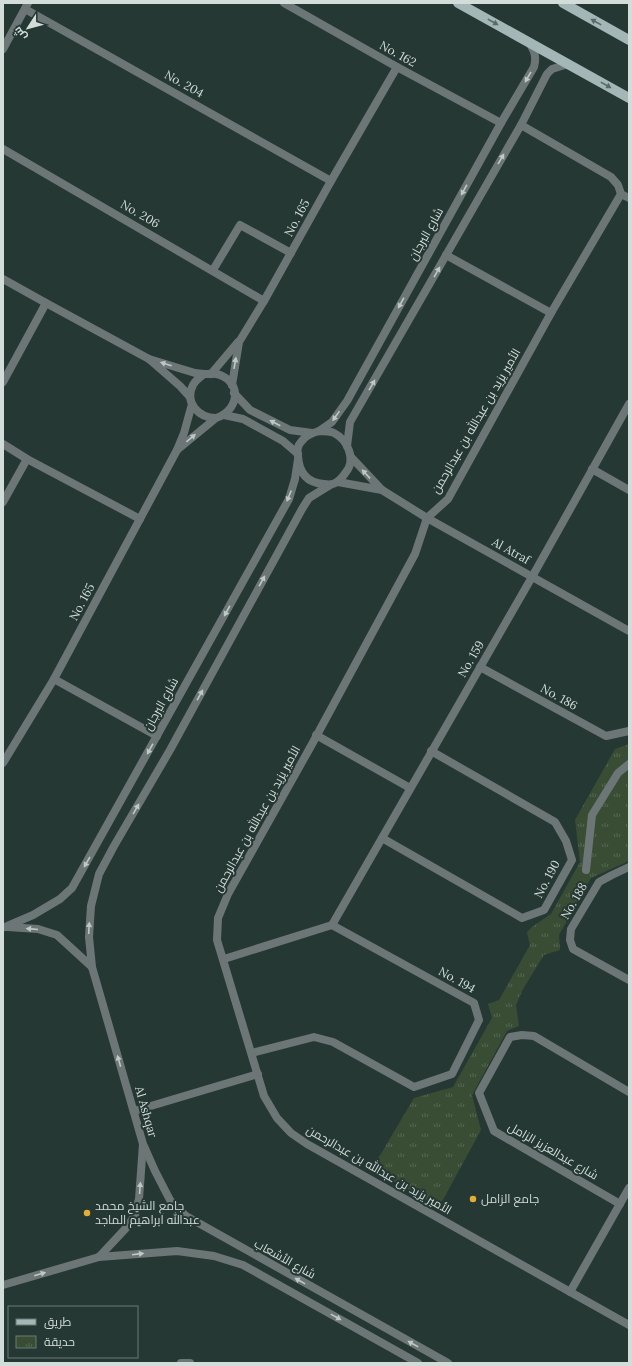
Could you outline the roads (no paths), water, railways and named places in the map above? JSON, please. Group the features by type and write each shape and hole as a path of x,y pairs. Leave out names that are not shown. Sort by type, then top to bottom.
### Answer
{"main road":[{"path":"458,3 629,98"},
{"path":"564,3 629,40"}],"street":[{"name":"No. 162","path":"284,3 397,67 501,123"},
{"path":"3,49 26,6"},
{"name":"No. 204","path":"26,6 331,181"},
{"name":"شارع البرجان","path":"4,927 32,915 60,899 72,888 289,499 295,479 298,457 297,449 301,442 332,422 347,401 501,123 534,67 536,60 535,53 528,41"},
{"path":"347,446 350,422 521,125 547,74 552,69 568,64"},
{"name":"No. 165","path":"233,389 239,342 264,301 397,67"},
{"path":"521,125 611,177 618,185 621,194 629,198"},
{"name":"No. 206","path":"3,149 264,301"},
{"name":"الأمير يزيد بن عبدالله بن عبدالرحمن","path":"621,194 550,313 448,499 427,518 415,554 228,894 218,918 217,940 224,959 264,1096 277,1118 291,1133 307,1144 629,1325"},
{"path":"213,270 240,225 291,253"},
{"path":"446,256 550,313"},
{"path":"3,279 149,359 195,373 218,374 225,377 250,410 283,427 290,430 316,432 327,431 334,433 341,438 347,446 351,457 382,490"},
{"path":"3,382 46,303"},
{"path":"177,450 184,432 191,400 191,391 194,384 208,374 239,342"},
{"path":"149,359 180,386 191,400 196,411 209,418 220,416 243,419 283,441 298,457 302,473 308,480 316,484 330,485"},
{"path":"177,450 220,416 230,410 233,404 233,389"},
{"name":"No. 159","path":"332,925 532,577 629,404"},
{"path":"3,444 27,459 140,518"},
{"name":"No. 165","path":"3,763 54,679 177,450"},
{"path":"92,967 89,937 91,906 100,874 114,846 170,750 302,509 309,498 330,485 338,482 350,467 351,457"},
{"path":"3,502 27,459"},
{"path":"592,469 629,490"},
{"path":"338,482 382,490"},
{"name":"Al Atraf","path":"382,490 427,518 629,631"},
{"name":"No. 186","path":"480,667 606,736 629,731"},
{"path":"54,679 157,736"},
{"path":"316,735 410,788"},
{"name":"No. 190","path":"382,838 522,918 544,910 572,860 566,841 555,822 431,751"},
{"path":"586,870 592,815 618,773 629,764"},
{"name":"No. 188","path":"629,867 599,882 571,930 570,940 573,949 629,980"},
{"path":"224,959 332,925"},
{"name":"No. 194","path":"252,1053 314,1037 333,1042 414,1087 452,1074 479,1020 474,1003 332,925"},
{"path":"4,927 38,929 57,935 92,967"},
{"name":"Al Ashqar","path":"92,967 144,1144 140,1199 135,1215 99,1257"},
{"name":"شارع عبدالعزيز الزامل","path":"620,1204 494,1131 479,1094 510,1037 522,1035 534,1036 629,1092"},
{"path":"134,1112 258,1074"},
{"name":"شارع الأشعاب","path":"144,1144 155,1171 170,1200 186,1216 448,1363"},
{"path":"570,1292 629,1188"},
{"path":"3,1285 99,1257 177,1252 214,1256 243,1265 418,1363"},
{"path":"180,1363 190,1363"}],"place":[{"name":"جامع الزامل","path":"473,1199"},
{"name":"جامع الشيخ محمد عبدالله ابراهيم الماجد","path":"87,1213"}]}
